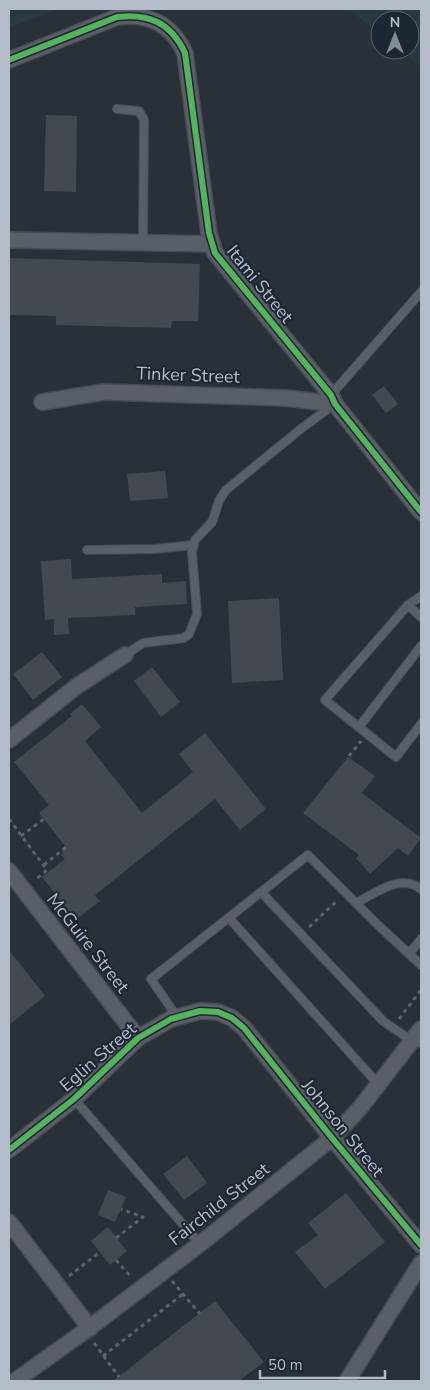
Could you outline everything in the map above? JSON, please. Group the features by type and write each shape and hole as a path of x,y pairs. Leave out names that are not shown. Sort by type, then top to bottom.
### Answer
{"street":[{"name":"Itami Street","path":"9,60 117,17 137,17 157,22 173,33 180,41 185,52 212,244 215,253 421,512"},
{"path":"10,240 212,244"},
{"name":"Tinker Street","path":"42,402 104,392 333,399"},
{"path":"9,740 77,686 126,655"},
{"name":"McGuire Street","path":"9,872 138,1038"},
{"name":"Eglin Street","path":"9,1150 74,1099 138,1038 171,1019 200,1011 218,1012 232,1018 244,1028"},
{"name":"Johnson Street","path":"244,1028 421,1245"},
{"name":"Fairchild Street","path":"15,1381 164,1272 332,1138 416,1042 421,1029"},
{"path":"9,1222 57,1285 87,1330"},
{"path":"347,1381 421,1263"}],"lane":[{"path":"117,109 139,111 144,120 143,243"},
{"path":"126,655 143,643 184,638 189,634 197,614 192,552 195,540 212,522 219,501 226,490 302,428 333,399 421,292"},
{"path":"87,550 154,549 194,545"},
{"path":"421,596 408,605 325,700 396,757 421,724"},
{"path":"408,605 421,617"},
{"path":"359,727 421,646"},
{"path":"177,1017 151,979 308,855 421,965"},
{"path":"356,903 394,883 414,884 421,889"},
{"path":"261,892 383,1021 416,1042"},
{"path":"229,918 378,1084"},
{"path":"409,954 421,938"},
{"path":"74,1099 200,1244"}],"path":[{"path":"349,756 368,734"},
{"path":"9,819 47,870 34,880 40,886"},
{"path":"22,836 44,819"},
{"path":"44,865 66,847"},
{"path":"392,1028 421,990"},
{"path":"116,1238 143,1217 121,1209"},
{"path":"57,1285 100,1252"},
{"path":"116,1260 141,1289"},
{"path":"164,1272 200,1314"},
{"path":"103,1356 183,1294"},
{"path":"87,1330 119,1377"}],"green space":[{"path":"9,9 57,9 9,28"},
{"path":"348,9 421,9 421,67 412,60 420,60 420,10 370,10 370,26"}],"building":[{"path":"46,115 77,116 76,192 44,191"},
{"path":"9,258 200,264 198,321 172,321 171,328 56,325 56,316 9,315"},
{"path":"384,386 398,404 386,413 372,395"},
{"path":"165,471 168,498 130,501 127,474"},
{"path":"71,559 72,579 162,574 162,583 186,581 187,604 135,607 135,615 68,618 69,634 54,635 54,619 45,620 41,561"},
{"path":"279,598 283,680 232,683 228,601"},
{"path":"42,652 62,677 33,700 13,674"},
{"path":"152,667 180,702 161,717 134,681"},
{"path":"82,704 101,727 85,741 142,813 193,772 179,754 205,733 266,809 240,830 215,799 95,895 100,901 76,920 42,877 65,859 61,855 66,847 39,813 49,805 14,762 72,716 70,714"},
{"path":"348,757 375,776 362,793 421,838 408,856 398,848 370,874 356,858 359,855 303,813"},
{"path":"9,950 45,996 9,1025"},
{"path":"187,1156 207,1183 184,1200 163,1174"},
{"path":"108,1190 126,1197 115,1222 98,1215"},
{"path":"346,1193 385,1242 325,1289 295,1252 318,1235 308,1223"},
{"path":"108,1227 127,1251 110,1265 91,1241"},
{"path":"215,1301 264,1362 239,1381 113,1381"}],"cycle path":[{"path":"9,60 117,17 129,16 149,19 158,22 173,34 185,53 209,233 215,253 331,395 335,404 421,512"},
{"path":"9,1150 74,1099 138,1038 171,1019 200,1011 218,1012 232,1018 244,1028 421,1245"}]}
